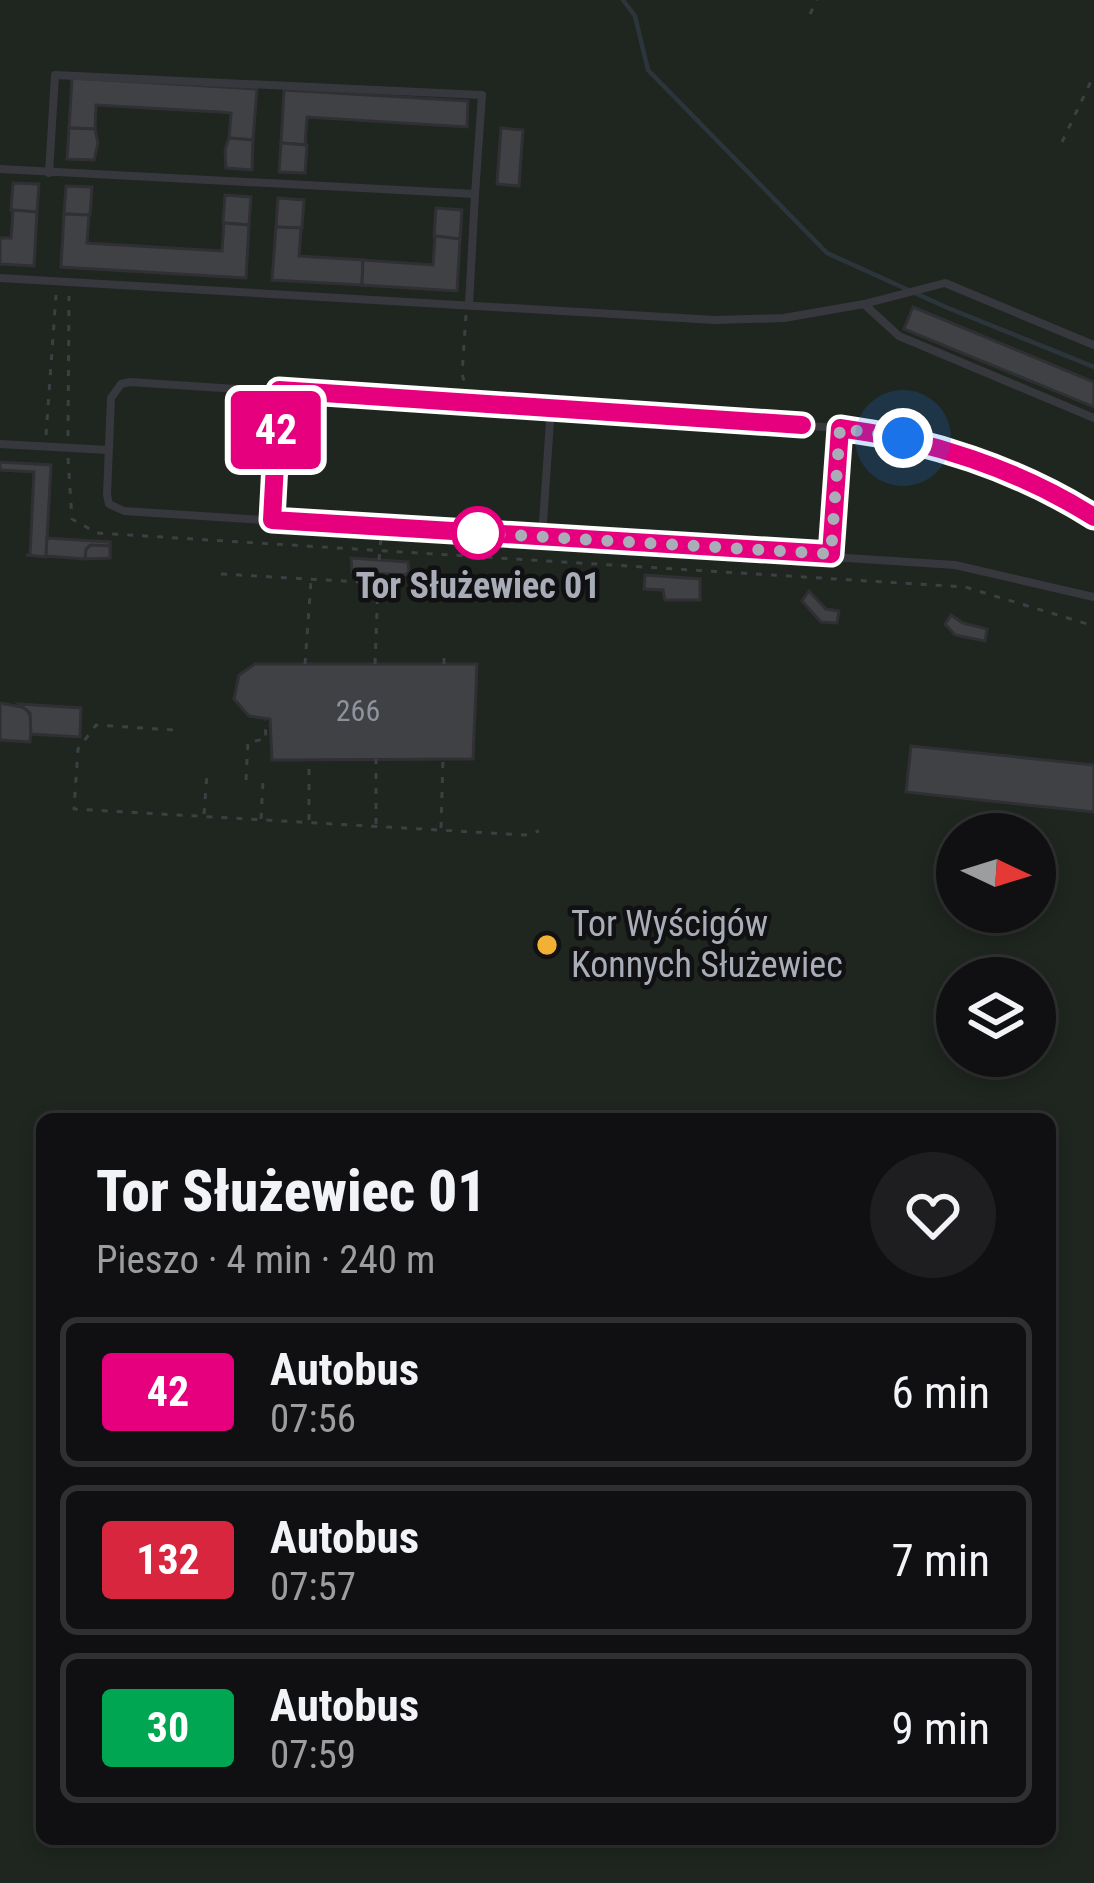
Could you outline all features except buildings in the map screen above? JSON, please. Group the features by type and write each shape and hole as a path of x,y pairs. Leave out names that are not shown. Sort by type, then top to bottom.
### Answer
{"lane":[{"path":"49,173 55,75 482,94 469,305"},
{"path":"0,169 475,194"},
{"path":"0,278 715,320 784,318 864,304 922,287 953,286 1094,345"},
{"path":"864,304 899,337 1094,418"},
{"path":"1094,517 999,469 930,445 840,428 279,390 121,384 111,398 107,495 116,509 956,565 1094,597"},
{"path":"272,520 279,390"},
{"path":"542,537 550,407"},
{"path":"831,554 840,428"},
{"path":"0,444 108,450"}],"path":[{"path":"810,14 817,0"},
{"path":"1062,142 1094,75"},
{"path":"46,436 57,281"},
{"path":"69,282 71,519 89,531 965,587 1094,626"},
{"path":"466,384 462,374 469,305"},
{"path":"380,560 381,526"},
{"path":"221,574 378,583"},
{"path":"375,664 379,574"},
{"path":"305,664 311,579"},
{"path":"444,650 444,664"},
{"path":"246,780 248,742 266,740 265,720"},
{"path":"172,730 96,725 78,749 74,808 525,836 539,831"},
{"path":"376,759 376,826"},
{"path":"441,830 443,759"},
{"path":"309,760 309,822"},
{"path":"204,815 207,774"},
{"path":"261,819 263,781"}],"shaded area":[{"name":"Tor Wyścigów Konnych Służewiec","path":"0,0 1094,0 1094,1883 0,1883"}],"waterway":[{"path":"623,0 635,16 648,70 827,253 1094,367"}],"bus line":[{"name":"42","path":"802,425 279,390 272,520 831,554 840,428 930,445 999,469 1094,517"}],"place":[{"name":"Tor Służewiec 01","path":"478,533"},
{"name":"Tor Wyścigów Konnych Służewiec","path":"547,945"}],"route":[{"path":"478,533 831,554 840,428 903,438"}]}
